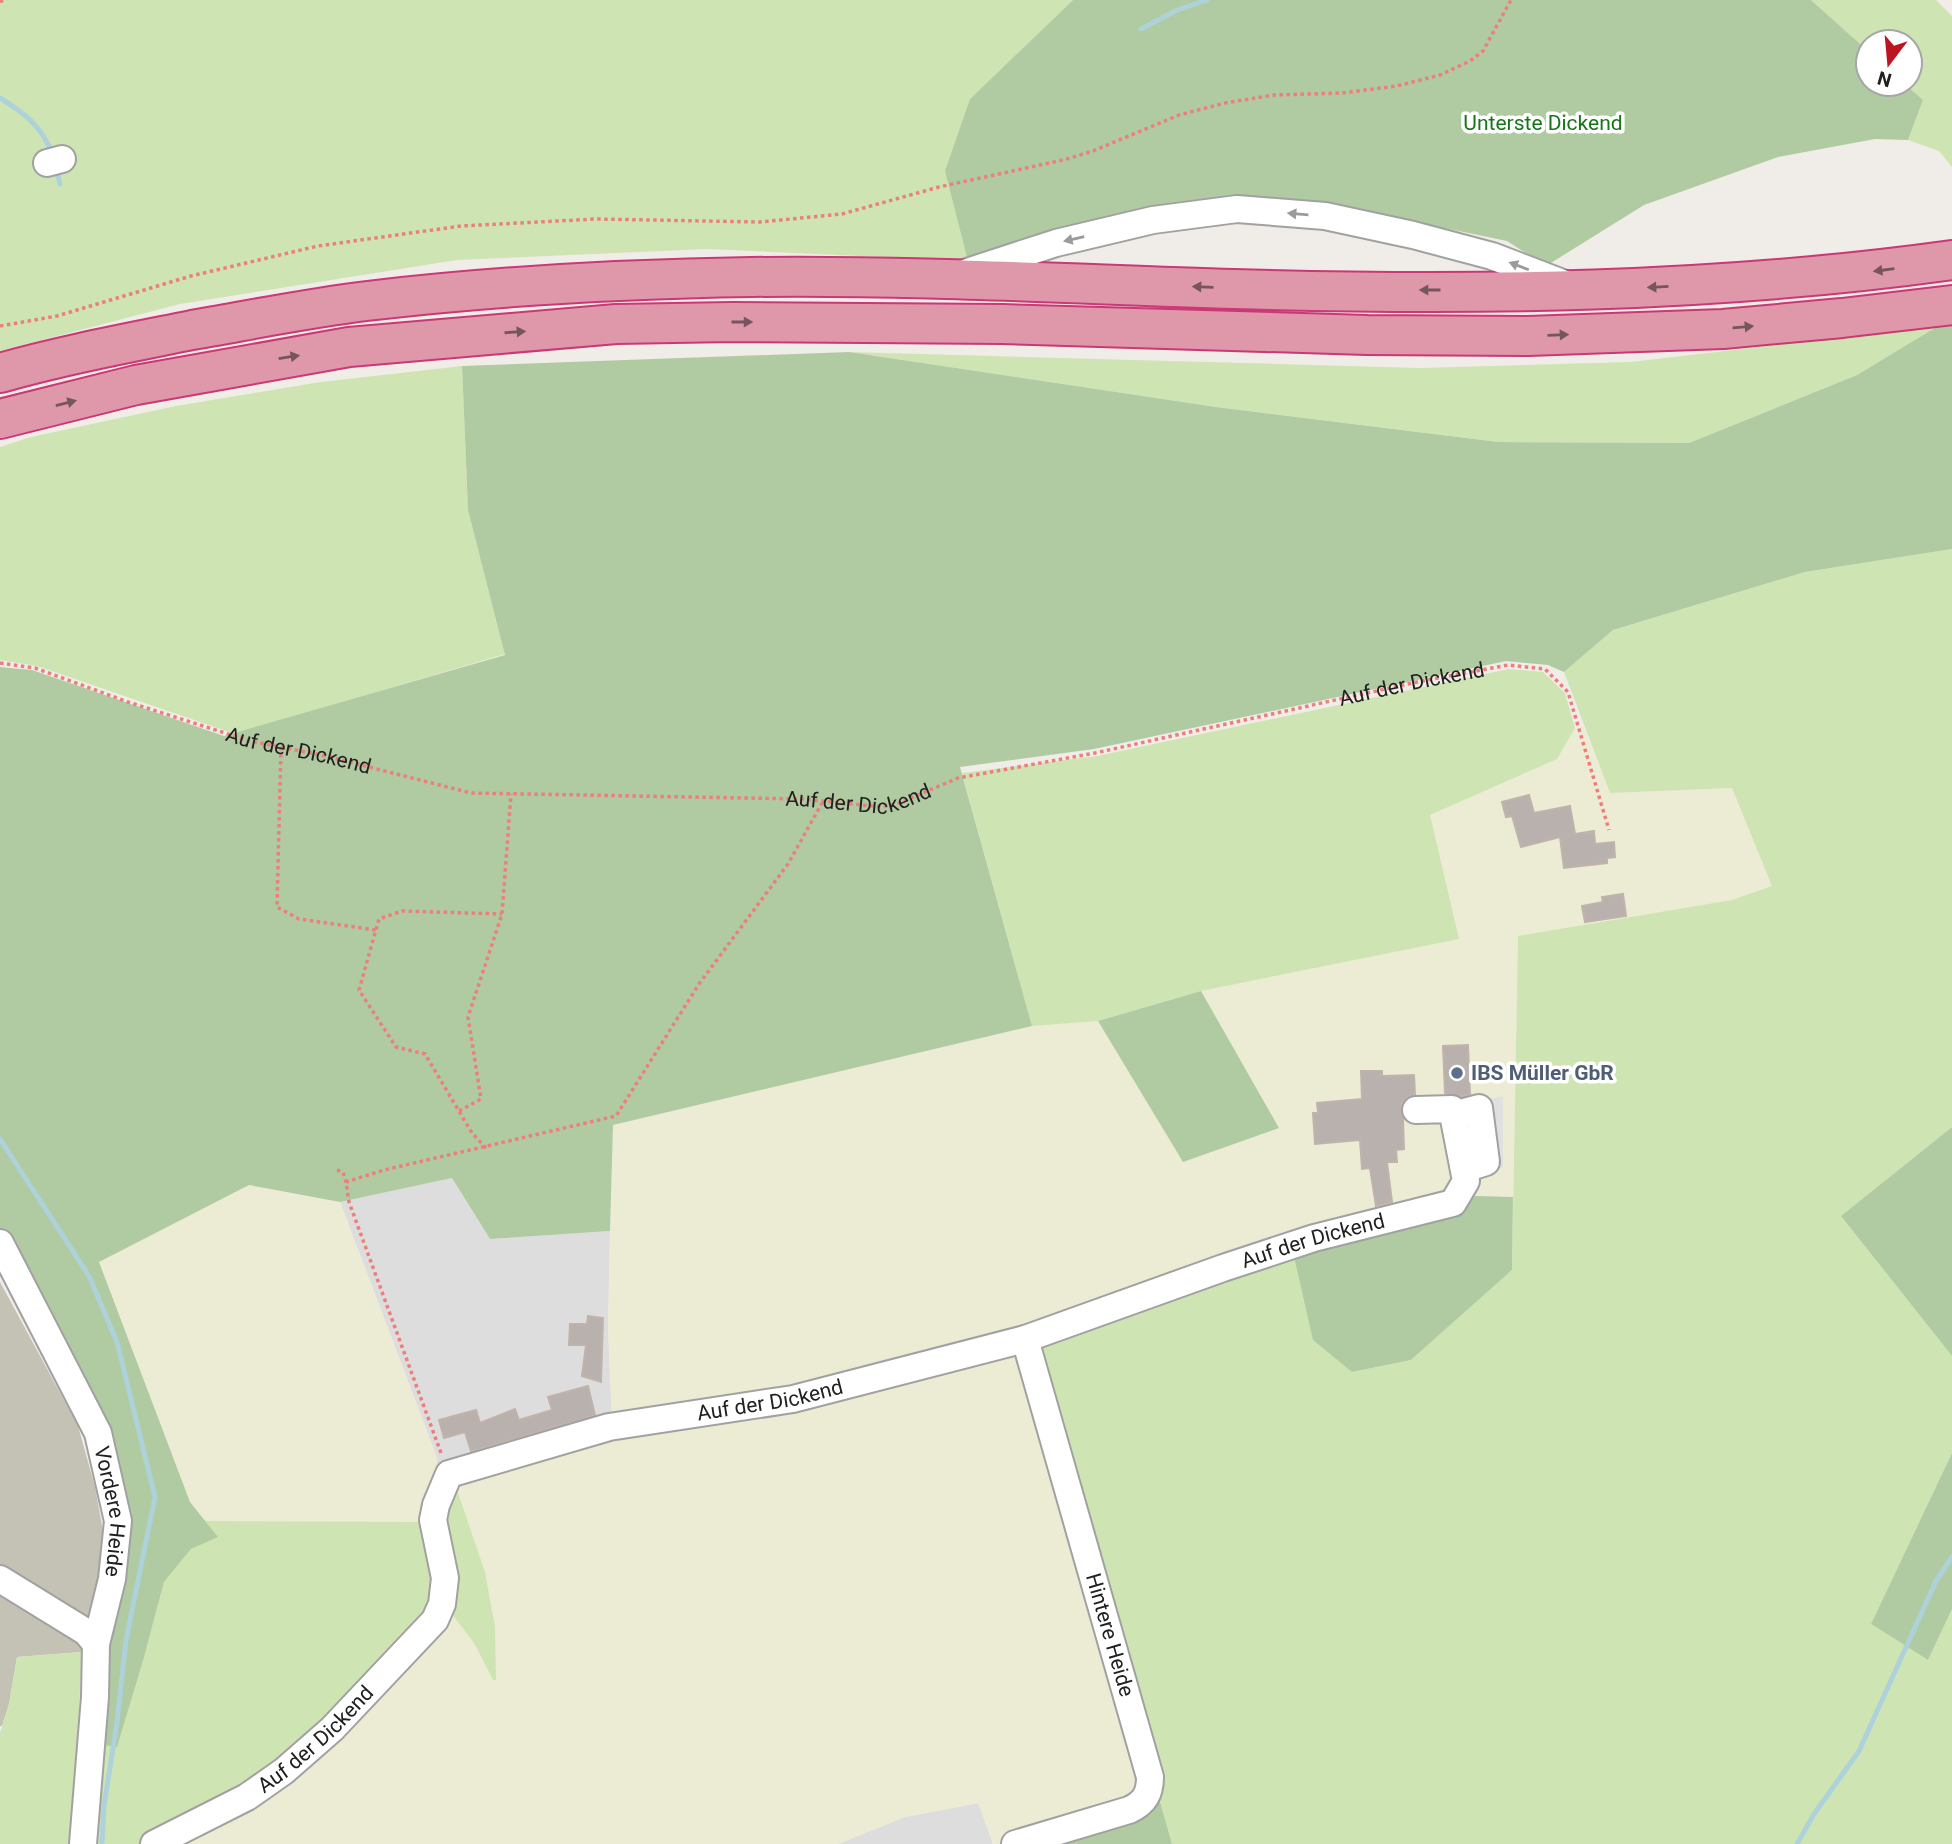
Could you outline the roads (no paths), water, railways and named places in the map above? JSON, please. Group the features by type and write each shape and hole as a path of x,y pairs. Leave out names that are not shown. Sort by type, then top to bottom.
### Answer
{"highway":[{"path":"0,373 134,341 365,301 621,281 752,277 946,279 1239,289 1583,291 1718,285 1843,275 1952,260"},
{"path":"0,419 136,385 349,348 616,324 1003,324 1367,335 1528,336 1723,329 1952,305"}],"street":[{"path":"946,279 1068,240 1153,220 1237,209 1325,216 1413,235 1492,256 1583,291"},
{"name":"Auf der Dickend","path":"154,1844 247,1797 284,1771 332,1728 435,1620 442,1604 445,1578 433,1520 449,1474 609,1427 793,1399 1026,1339 1210,1272 1314,1238 1453,1203 1466,1181 1452,1109 1416,1110"},
{"name":"Vordere Heide","path":"0,1243 98,1433 118,1521 112,1579 96,1644 95,1697 83,1844"},
{"name":"Hintere Heide","path":"1015,1844 1129,1810 1140,1805 1150,1788 1150,1777 1026,1339"},
{"path":"0,1578 86,1632 96,1644"}],"waterway":[{"path":"1141,29 1177,10 1207,0"},
{"path":"0,98 31,121 52,154"},
{"path":"56,167 60,184"},
{"path":"0,1139 89,1276 117,1342 155,1497 126,1640 104,1806 102,1844"},
{"path":"1797,1844 1814,1814 1859,1751 1936,1581 1952,1557"}],"place":[{"name":"IBS Müller GbR","path":"1457,1073"}],"park label":[{"name":"Unterste Dickend","path":"1543,123"}]}
